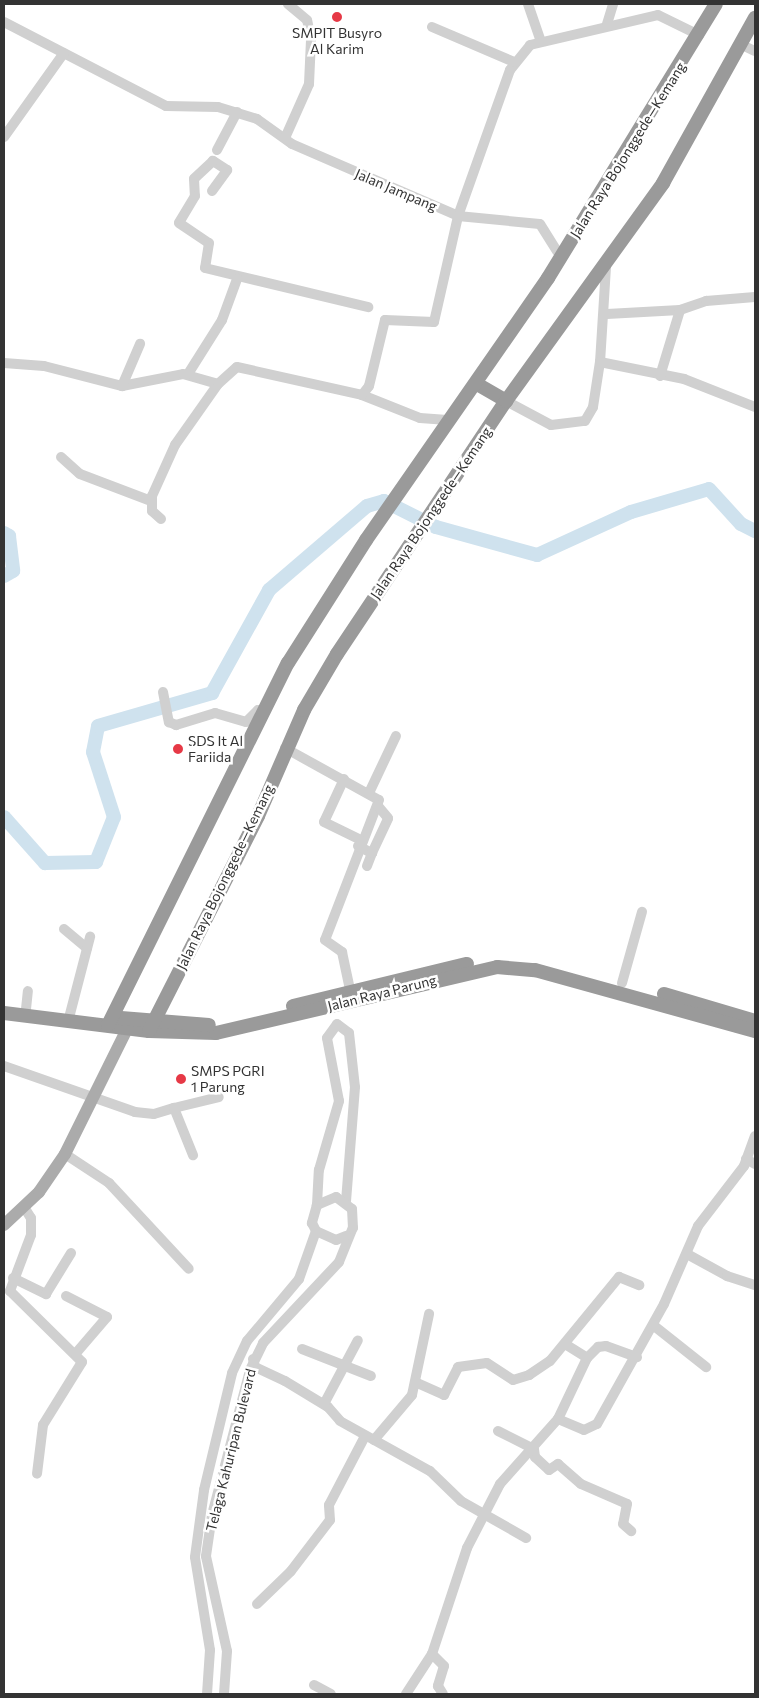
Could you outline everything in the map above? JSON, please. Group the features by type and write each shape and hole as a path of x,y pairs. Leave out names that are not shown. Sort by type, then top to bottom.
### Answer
{"highway":[{"name":"Jalan Raya Bojonggede—Kemang","path":"110,1021 264,711 305,634 477,384 626,157 716,4"},
{"name":"Jalan Raya Bojonggede—Kemang","path":"152,1026 258,816 286,748 337,654 442,500 506,401 606,267 663,183 742,45 755,18"},
{"path":"477,384 506,401"},
{"name":"Jalan Raya Parung","path":"332,1000 350,992 427,971 513,959 622,983 755,1021"},
{"name":"Jalan Raya Parung","path":"4,1013 130,1023 190,1034 239,1030 332,1000 475,970 514,967 755,1031"},
{"name":"Jalan Raya Parung","path":"4,1005 110,1021"}],"main road":[{"path":"4,1225 24,1207 66,1154 96,1097 130,1023"}],"street":[{"path":"286,138 309,84 311,40 307,20 288,4"},
{"path":"528,4 541,41"},
{"path":"531,15 532,4"},
{"path":"608,24 613,4"},
{"path":"362,395 369,386 385,320 435,321 458,216 514,62 522,51 541,41 608,24 658,15 699,35"},
{"name":"Jalan Jampang","path":"4,22 166,106 237,112 286,138 458,216 540,224 557,251"},
{"path":"432,27 514,62"},
{"path":"742,45 755,51"},
{"path":"4,138 64,52"},
{"path":"217,150 237,112"},
{"path":"212,190 227,170 213,160 194,179 195,196 179,226 209,243 205,268 237,279 368,306"},
{"path":"506,401 551,425 585,421 594,407 607,314 606,267"},
{"path":"188,374 222,320 237,279"},
{"path":"607,314 680,310 706,301 755,297"},
{"path":"660,376 680,310"},
{"path":"122,386 140,344"},
{"path":"4,362 44,366 122,386 188,374 218,384"},
{"path":"600,362 660,376 684,379 755,407"},
{"path":"161,519 153,514 151,501 180,436 218,384 243,365 362,395 420,418 451,420"},
{"path":"61,457 80,474 151,501"},
{"path":"162,692 169,722 176,726 215,712 246,722 258,710 264,711"},
{"path":"369,793 396,736"},
{"path":"286,748 379,800 378,806 360,843 325,940 342,952 350,992"},
{"path":"344,780 324,822 360,843 372,853"},
{"path":"367,866 388,818 378,806"},
{"path":"622,983 642,912"},
{"path":"64,929 87,948"},
{"path":"70,1014 90,937"},
{"path":"26,1008 28,990"},
{"path":"332,1000 334,1025 327,1038 339,1089 316,1188 317,1205 312,1223 316,1231 336,1240 346,1236 355,1218 346,1201 355,1087 349,1033 334,1025"},
{"path":"4,1066 154,1114 219,1097"},
{"path":"339,1089 355,1087"},
{"path":"174,1108 193,1155"},
{"path":"558,1419 584,1430 594,1427 637,1357 654,1325 709,1208 751,1161 755,1136"},
{"path":"66,1154 109,1183 190,1268"},
{"path":"317,1205 331,1198 346,1201"},
{"path":"24,1207 32,1223 26,1255 9,1287 14,1297 76,1353 81,1364 43,1425 37,1474"},
{"name":"Telaga Kahuripan Bulevard","path":"208,1694 210,1650 195,1557 201,1513 232,1374 247,1341 299,1279 316,1231"},
{"name":"Telaga Kahuripan Bulevard","path":"224,1694 227,1650 206,1568 212,1515 253,1359 334,1270 346,1236"},
{"path":"14,1278 46,1294 70,1253"},
{"path":"688,1254 728,1276 755,1285"},
{"path":"415,1382 444,1395 459,1366 490,1363 517,1380 550,1361 619,1277 639,1285"},
{"path":"66,1296 107,1317 76,1353"},
{"path":"257,1604 291,1571 330,1520 328,1505 369,1438 404,1409 415,1382 430,1314"},
{"path":"654,1325 706,1366"},
{"path":"324,1404 358,1340"},
{"path":"565,1344 587,1358"},
{"path":"406,1694 432,1654 455,1578 482,1514 500,1484 534,1449 558,1419 587,1358 604,1345 637,1357"},
{"path":"302,1349 371,1376"},
{"path":"253,1359 255,1367 324,1404 369,1438 435,1474 451,1494 482,1514 526,1538"},
{"path":"498,1431 534,1449"},
{"path":"534,1449 535,1456 549,1470 558,1464 581,1484 627,1504 623,1524 631,1531"},
{"path":"201,1513 212,1515"},
{"path":"432,1654 444,1666 438,1686 443,1694"},
{"path":"314,1685 330,1694"}],"waterway":[{"path":"4,817 45,863 96,862 114,817 93,752 98,726 212,693 269,590 367,506 384,501 436,527 537,555 631,512 709,489 741,524 755,531"},
{"path":"4,533 9,536 13,571 4,576"}],"place":[{"name":"SMPIT Busyro Al Karim","path":"337,17"},
{"name":"SDS It Al Fariida","path":"178,749"},
{"name":"SMPS PGRI 1 Parung","path":"181,1079"}]}
